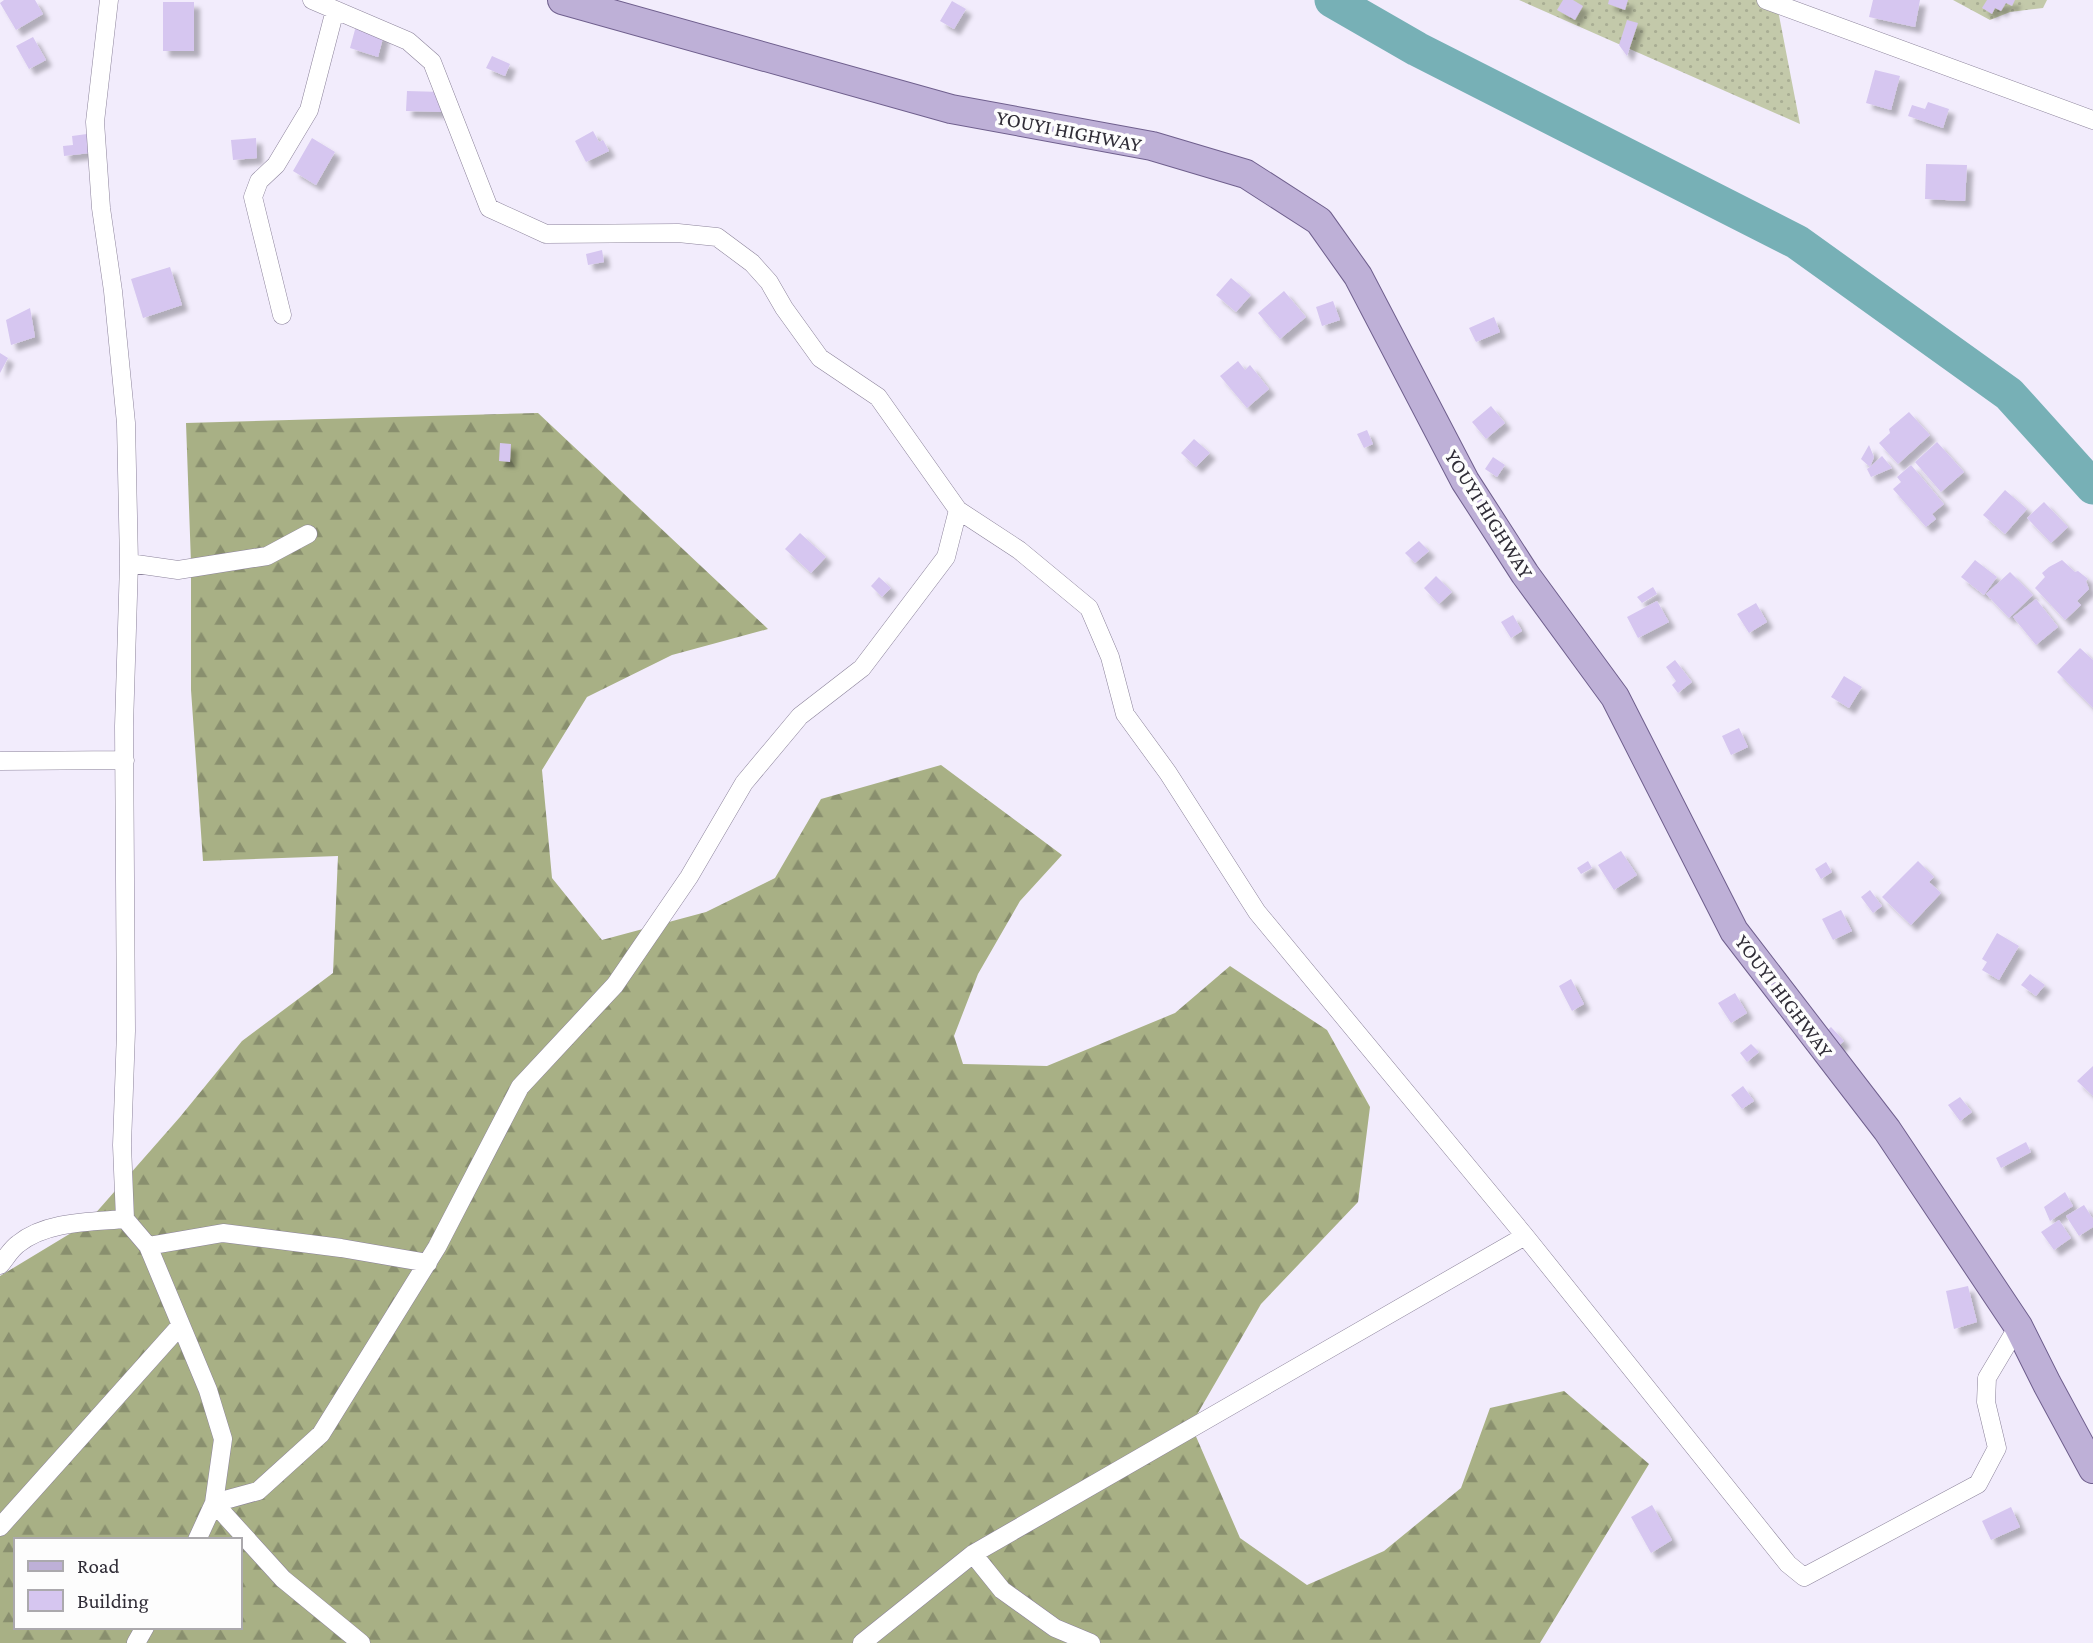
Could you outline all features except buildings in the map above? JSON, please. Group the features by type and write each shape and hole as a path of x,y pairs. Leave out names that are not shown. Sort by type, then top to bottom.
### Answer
{"main road":[{"name":"YOUYI HIGHWAY","path":"562,0 951,109 1152,146 1246,174 1319,221 1358,276 1465,481 1525,574 1615,696 1734,931 1887,1130 2018,1326 2046,1384 2093,1469"}],"street":[{"path":"109,0 95,122 101,208 113,291 126,424 129,563 125,760 126,1031 122,1145 125,1219 148,1246 208,1390 223,1439 214,1503 198,1538"},
{"path":"312,0 408,41 432,62 489,208 546,234 678,233 717,237 752,262 769,282 820,358 877,397 958,510 1019,550 1089,608 1110,657 1125,714 1168,773 1257,912 1525,1236 1788,1564 1804,1577 1978,1484 1997,1448 1986,1402 1987,1378 2018,1326"},
{"path":"1766,0 2093,120"},
{"path":"282,315 253,197 259,181 276,165 309,110 335,10"},
{"path":"214,1503 258,1491 321,1434 437,1247 520,1087 615,985 689,877 744,783 800,716 862,668 904,613 946,557 958,510"},
{"path":"129,563 178,570 267,556 309,534"},
{"path":"0,761 125,760"},
{"path":"0,1265 19,1243 45,1230 64,1224 125,1219"},
{"path":"148,1246 223,1233 428,1262"},
{"path":"862,1643 973,1553 1525,1236"},
{"path":"0,1527 180,1326"},
{"path":"214,1503 283,1579 361,1643"},
{"path":"973,1553 1002,1590 1055,1628 1091,1643"}],"green space":[{"path":"1519,0 1776,0 1800,124"},
{"path":"1953,0 2047,0 2043,8 2010,12 1990,20"},
{"path":"538,413 768,629 672,655 587,697 542,770 552,878 602,940 706,912 775,878 821,799 941,765 1062,855 1020,901 978,974 954,1036 963,1064 1047,1066 1175,1013 1230,966 1327,1030 1370,1107 1358,1202 1261,1304 1191,1425 1240,1538 1307,1585 1384,1551 1461,1488 1490,1408 1564,1391 1649,1464 1540,1643 0,1643 0,1276 86,1224 180,1117 242,1041 333,973 338,856 203,861 191,690 191,563 186,423"}],"waterway":[{"path":"1332,0 1417,49 1797,242 2009,394 2093,487"}]}
